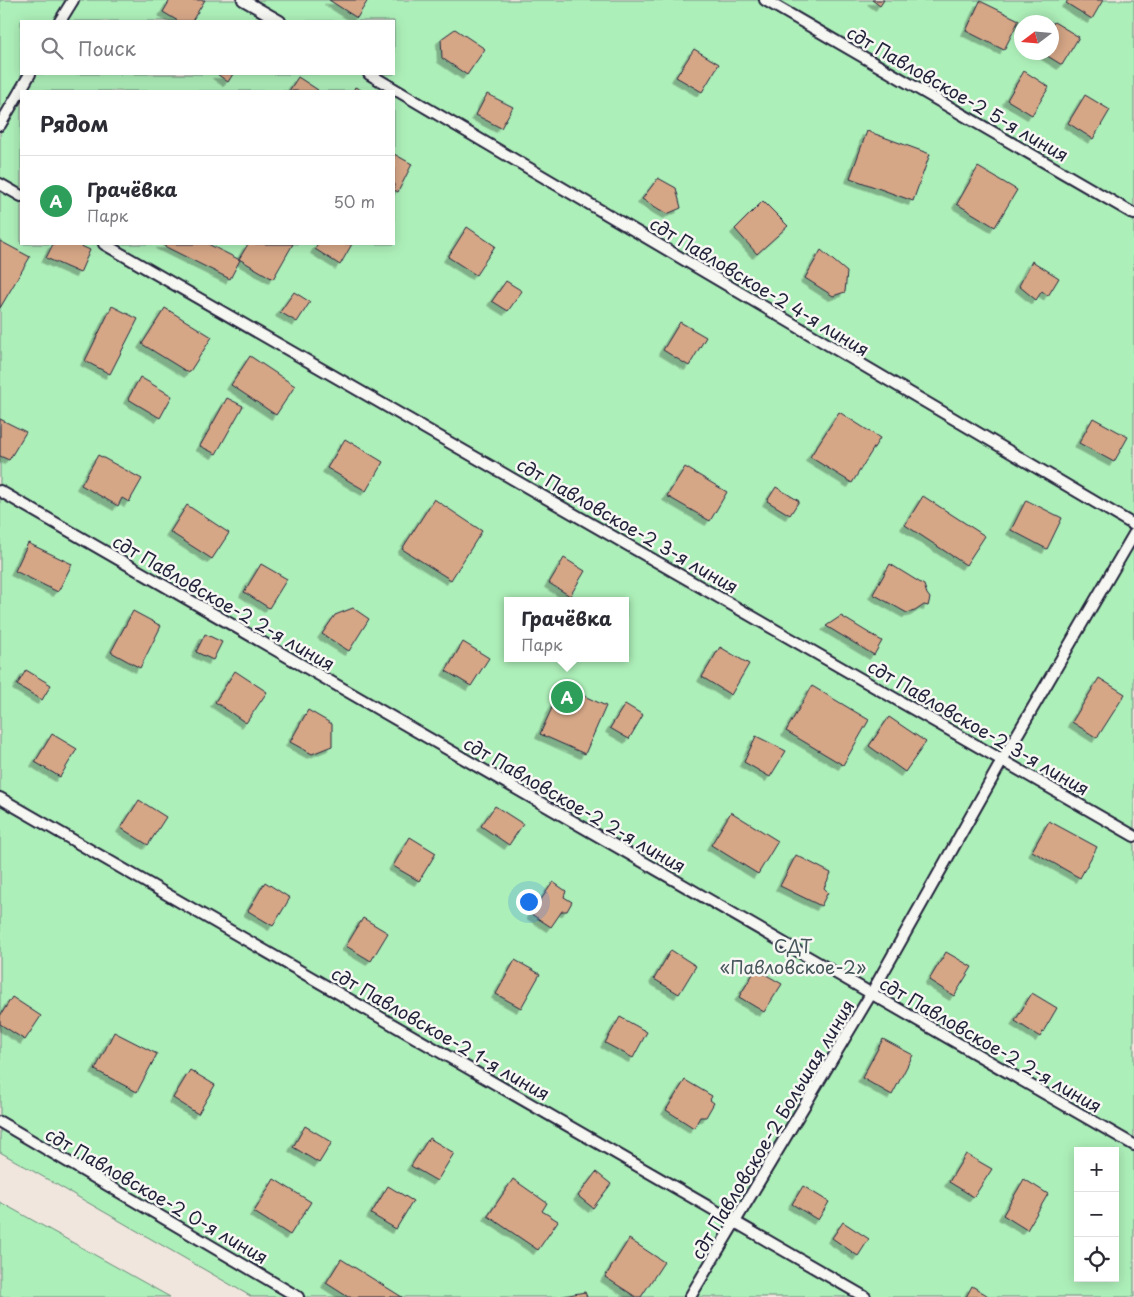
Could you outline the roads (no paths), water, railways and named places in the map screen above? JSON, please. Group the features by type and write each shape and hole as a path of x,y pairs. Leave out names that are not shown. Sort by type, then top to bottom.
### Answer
{"lane":[{"path":"61,20 73,0"},
{"path":"244,0 278,20"},
{"name":"сдт Павловское-2 5-я линия","path":"765,0 1134,214"},
{"path":"21,90 29,75"},
{"name":"сдт Павловское-2 4-я линия","path":"370,75 1134,525"},
{"path":"0,125 20,91"},
{"path":"0,184 20,195"},
{"name":"сдт Павловское-2 3-я линия","path":"106,245 1134,836"},
{"name":"сдт Павловское-2 2-я линия","path":"0,491 1134,1145"},
{"name":"сдт Павловское-2 Большая линия","path":"690,1297 872,994 1003,759 1134,534"},
{"name":"сдт Павловское-2 1-я линия","path":"0,798 865,1297"},
{"name":"сдт Павловское-2 0-я линия","path":"0,1122 298,1297"}],"place":[{"name":"Грачёвка","path":"567,697"}],"park label":[{"name":"СДТ «Павловское-2»","path":"793,955"}]}
